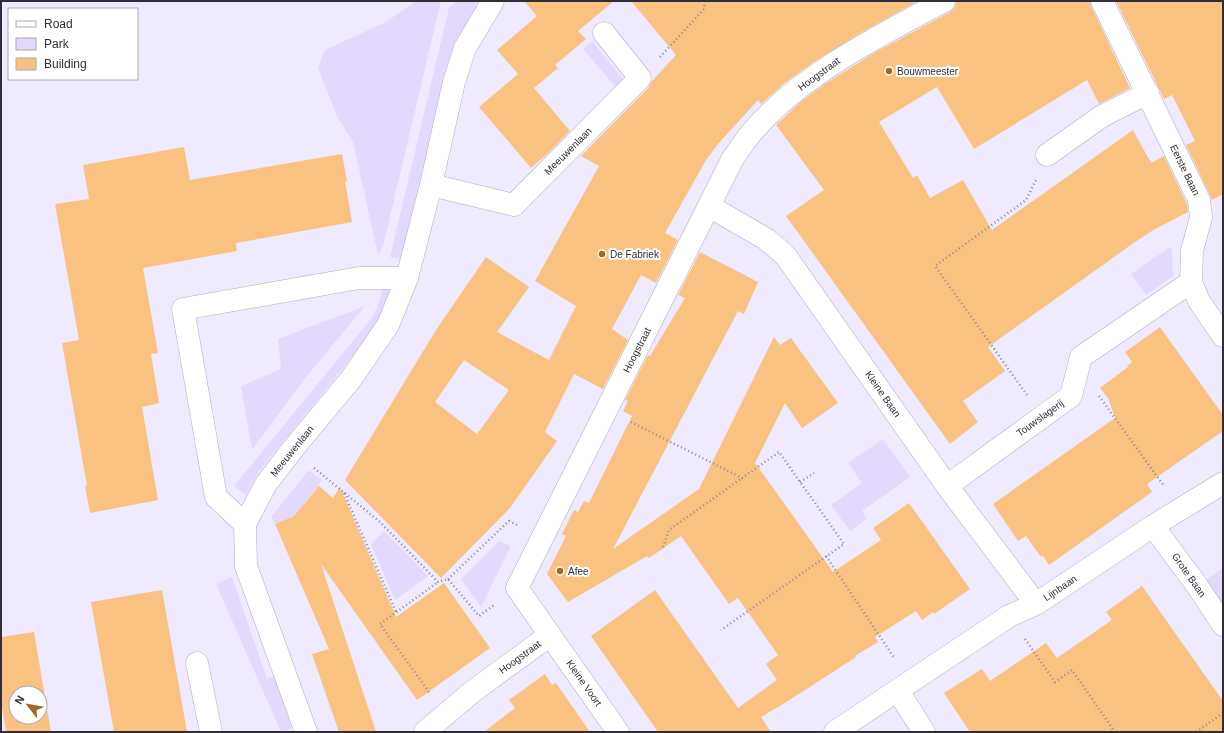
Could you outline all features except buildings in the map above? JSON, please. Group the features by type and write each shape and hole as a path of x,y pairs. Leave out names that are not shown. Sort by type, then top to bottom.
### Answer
{"street":[{"name":"Meeuwenlaan","path":"306,732 246,566 245,524 266,484 351,379 388,325 407,278 432,185 454,82 465,48 493,1"},
{"name":"Hoogstraat","path":"425,732 472,692 550,635 517,588 733,158 753,131 777,107 810,80 840,59 944,1"},
{"name":"Eerste Baan","path":"1102,1 1199,200 1201,217 1192,251 1191,282 1199,301 1223,336"},
{"path":"604,33 640,78"},
{"name":"Meeuwenlaan","path":"432,185 514,205 640,78"},
{"path":"1048,156 1102,116 1148,93"},
{"name":"Kleine Baan","path":"709,206 766,239 785,255 947,486 1036,604"},
{"path":"245,524 216,497 183,309 359,278 407,278"},
{"name":"Touwslagerij","path":"947,486 1070,396 1081,357 1191,282"},
{"name":"Lijnbaan","path":"835,732 1009,616 1036,604 1153,526 1223,483"},
{"name":"Grote Baan","path":"1153,526 1198,587 1223,625"},
{"name":"Kleine Voort","path":"550,635 618,732"},
{"path":"197,663 211,732"},
{"path":"904,687 924,732"}],"path":[{"path":"640,78 704,9 705,1"},
{"path":"1042,417 935,266 1026,200 1048,156"},
{"path":"1070,396 1093,387 1181,509"},
{"path":"607,410 742,478"},
{"path":"292,450 380,522 438,582"},
{"path":"663,548 669,530 779,452 844,544 721,630"},
{"path":"800,482 814,473"},
{"path":"344,492 396,612"},
{"path":"445,715 380,624 438,582 448,579 509,521 543,537"},
{"path":"826,556 904,687"},
{"path":"448,579 478,616 517,588"},
{"path":"1009,616 1055,682 1072,670 1116,732"},
{"path":"1196,732 1223,713"}],"green space":[{"path":"416,1 441,1 383,246 378,255 353,142 337,116 318,68 325,50 386,22"},
{"path":"457,1 479,1 463,29 452,57 402,260 390,257 449,8"},
{"path":"592,41 623,79 615,86 583,49"},
{"path":"1170,247 1172,250 1173,276 1146,295 1131,274"},
{"path":"383,288 392,291 375,327 359,349 257,474 246,495 234,486 375,314 374,313 377,309"},
{"path":"365,306 303,381 252,450 241,386 281,369 278,339"},
{"path":"883,439 910,477 862,511 867,519 850,531 831,505 862,483 848,463"},
{"path":"309,470 322,480 318,485 319,486 304,503 307,510 275,524 271,517"},
{"path":"384,531 428,576 395,600 371,544"},
{"path":"499,541 511,546 481,607 461,579"},
{"path":"1223,568 1223,604 1206,580"},
{"path":"232,577 267,679 274,676 292,728 283,732 281,732 216,584"}],"place":[{"name":"Bouwmeester","path":"889,71"},
{"name":"De Fabriek","path":"602,254"},
{"name":"Afee","path":"560,571"}]}
